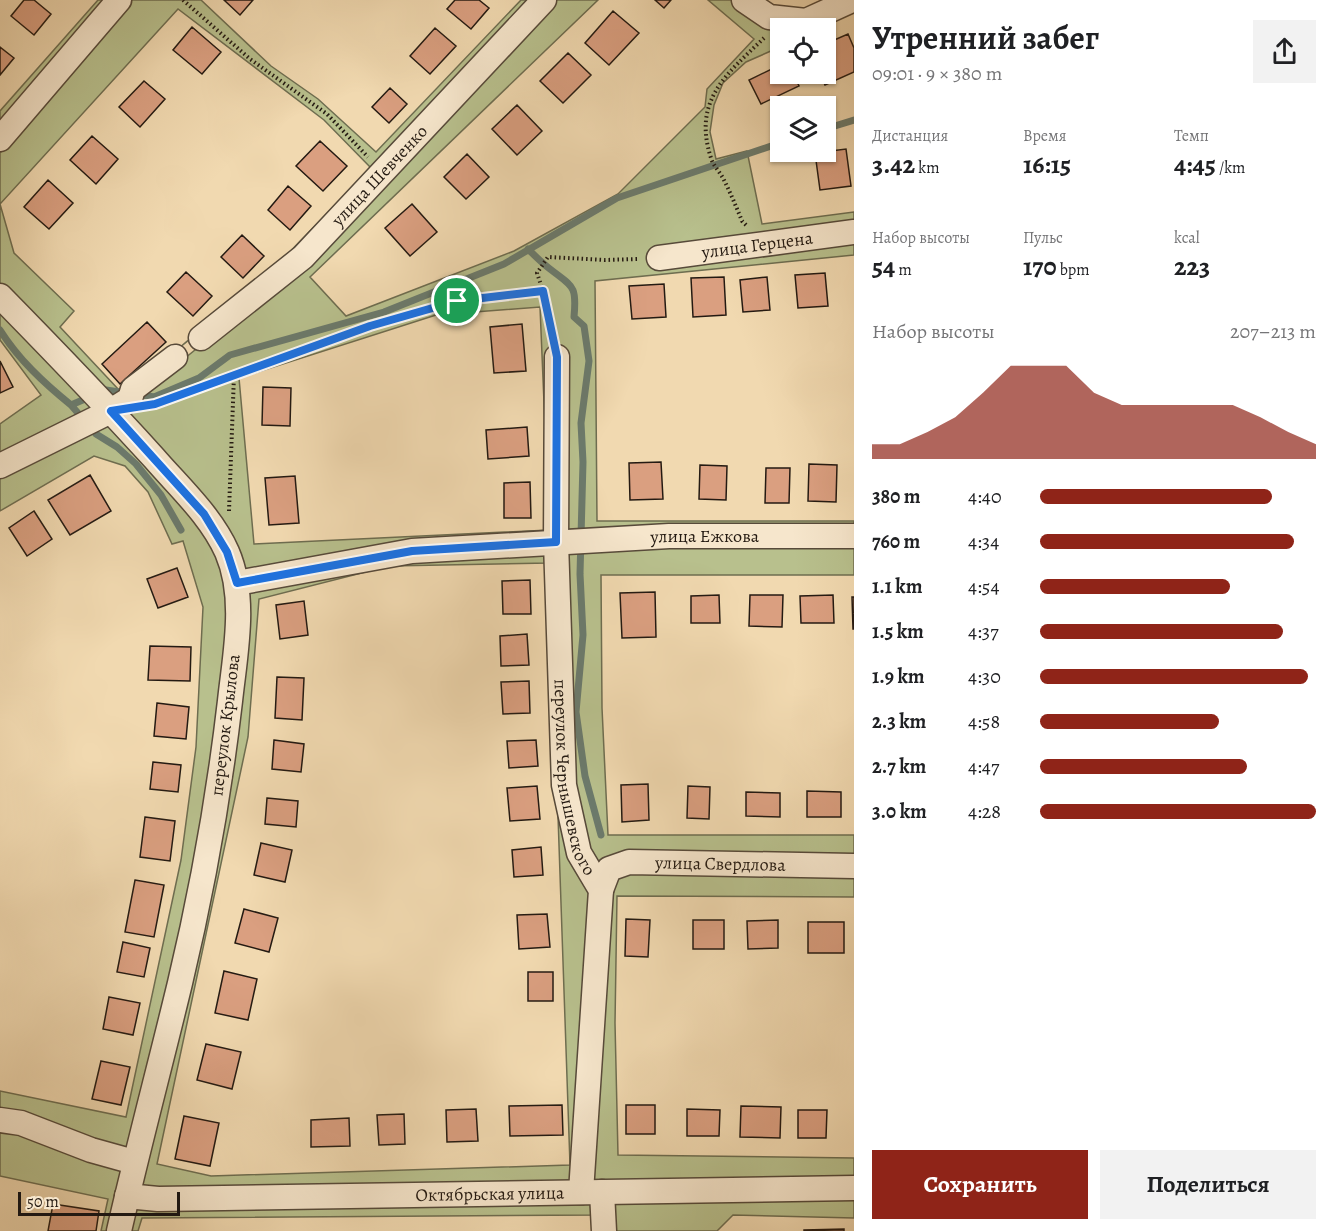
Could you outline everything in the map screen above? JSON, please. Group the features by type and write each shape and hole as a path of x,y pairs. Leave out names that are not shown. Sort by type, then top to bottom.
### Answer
{"street":[{"path":"0,139 119,0"},
{"name":"улица Шевченко","path":"201,338 303,257 544,0"},
{"path":"744,0 769,17 776,18"},
{"path":"813,18 852,0"},
{"name":"улица Герцена","path":"659,258 854,232"},
{"name":"переулок Крылова","path":"0,296 101,401 204,514 227,552 237,583 238,617 229,711 201,883 180,982 134,1162 119,1231"},
{"path":"0,466 101,401 130,399 133,389 175,357"},
{"name":"переулок Чернышевского","path":"557,357 556,542 564,785 579,853 601,890 592,1192 604,1231"},
{"name":"улица Ежкова","path":"237,583 412,551 669,536 854,536"},
{"name":"улица Свердлова","path":"601,890 609,869 629,862 854,866"},
{"path":"0,1120 21,1123 91,1150 134,1162"},
{"name":"Октябрьская улица","path":"127,1196 158,1199 854,1188"}],"path":[{"path":"183,0 250,58 327,114 384,172"},
{"path":"765,243 742,221 722,176 711,159 705,125 710,101 722,79 770,32"},
{"path":"557,357 537,273 548,258 605,260 659,258"},
{"path":"101,401 155,404 370,326 457,301 543,291"},
{"path":"228,517 234,375"}],"green space":[{"path":"98,0 109,0 0,129 0,111"},
{"path":"132,0 201,0 271,66 318,99 376,152 521,0 536,0 297,254 179,348 278,264 371,168 324,120 178,9 0,204 0,153"},
{"path":"552,0 598,0 310,277 346,316 514,251 618,194 705,107 707,89 754,39 708,0 732,0 770,22 770,51 746,62 723,83 714,105 710,132 716,159 747,151 762,224 854,212 854,255 595,281 597,521 854,521 854,531 561,537 549,522 540,307 436,315 239,378 254,544 549,530 550,538 244,576 125,416 128,404 303,263"},
{"path":"0,204 14,253 74,311 60,327 119,390 129,390 110,402 0,285"},
{"path":"0,306 93,402 91,412 0,459 0,424 41,395 0,340"},
{"path":"104,426 116,428 198,517 220,554 231,619 190,904 129,1148 0,1116 0,1091 126,1117 181,860 196,747 203,607 183,541 172,544 148,492 125,466 94,456 0,511 0,473"},
{"path":"854,541 854,575 601,575 602,708 608,835 854,835 854,861 627,857 600,878 584,852 570,785 563,545"},
{"path":"550,549 549,563 389,566 259,599 248,737 157,1164 211,1176 570,1165 557,787 596,891 576,1186 141,1191 245,587 414,555"},
{"path":"629,869 854,872 854,897 617,896 615,1023 618,1155 854,1158 854,1183 588,1187 614,875"},
{"path":"0,1125 124,1171 111,1231 101,1231 108,1199 0,1176"},
{"path":"854,1193 854,1218 733,1215 717,1231 609,1231 608,1199"},
{"path":"598,1200 597,1215 142,1218 138,1231 127,1231 131,1211 139,1206"}],"building":[{"path":"24,0 34,0 51,14 34,35 11,16"},
{"path":"224,0 253,0 240,15"},
{"path":"455,0 479,0 489,8 471,29 447,9"},
{"path":"655,0 671,0 664,8"},
{"path":"613,11 639,33 609,65 585,43"},
{"path":"192,27 221,52 202,74 173,50"},
{"path":"435,28 456,46 430,74 410,56"},
{"path":"848,34 854,48 854,72 836,80 836,39"},
{"path":"0,47 14,58 0,75"},
{"path":"568,53 591,75 563,103 540,81"},
{"path":"770,70 770,84 798,84 799,86 778,96 770,96 770,100 761,104 749,80"},
{"path":"144,81 165,99 140,127 119,107"},
{"path":"390,88 407,104 389,123 372,107"},
{"path":"517,105 542,131 517,155 492,129"},
{"path":"92,136 118,159 96,184 70,160"},
{"path":"320,141 347,166 323,191 296,166"},
{"path":"846,149 851,186 820,190 816,162 836,162 836,150"},
{"path":"467,154 489,177 466,199 444,177"},
{"path":"48,180 73,203 49,229 24,207"},
{"path":"288,186 311,206 290,230 268,210"},
{"path":"412,204 437,232 410,256 385,228"},
{"path":"242,235 264,256 243,278 221,257"},
{"path":"186,272 212,296 193,316 167,292"},
{"path":"825,273 828,306 798,308 795,275"},
{"path":"724,277 726,315 693,317 691,278"},
{"path":"767,277 770,310 743,312 740,280"},
{"path":"664,284 666,317 632,319 629,286"},
{"path":"147,322 166,342 120,384 102,364"},
{"path":"522,324 526,371 494,373 490,327"},
{"path":"0,361 13,387 0,393"},
{"path":"263,387 291,388 290,426 262,425"},
{"path":"527,427 529,456 488,459 486,430"},
{"path":"661,462 663,499 630,500 629,463"},
{"path":"809,464 837,465 836,502 808,501"},
{"path":"700,465 727,466 726,500 699,499"},
{"path":"766,468 790,468 789,503 765,503"},
{"path":"90,475 111,511 70,535 48,500"},
{"path":"295,476 299,523 269,525 265,478"},
{"path":"530,482 531,518 504,518 504,483"},
{"path":"34,511 52,539 27,556 9,528"},
{"path":"177,568 188,597 158,608 147,579"},
{"path":"530,580 531,614 503,614 502,581"},
{"path":"655,592 656,637 622,638 620,593"},
{"path":"719,595 720,623 691,623 691,596"},
{"path":"750,595 783,595 782,627 749,626"},
{"path":"833,595 834,623 801,623 800,596"},
{"path":"852,597 854,597 854,629 853,629"},
{"path":"304,601 308,635 280,639 276,605"},
{"path":"527,634 529,665 501,666 500,636"},
{"path":"150,646 191,647 190,681 148,680"},
{"path":"277,677 304,678 302,720 275,718"},
{"path":"529,681 530,713 503,714 501,682"},
{"path":"157,703 189,707 186,739 154,736"},
{"path":"274,740 304,744 301,772 272,769"},
{"path":"536,740 538,766 509,768 507,741"},
{"path":"153,762 181,765 178,792 150,789"},
{"path":"648,784 649,820 622,822 621,785"},
{"path":"537,786 540,819 510,821 507,788"},
{"path":"688,786 710,787 709,819 687,818"},
{"path":"807,791 841,792 841,817 807,817"},
{"path":"746,792 780,793 780,817 746,816"},
{"path":"267,798 298,801 296,827 265,824"},
{"path":"145,817 175,821 170,861 140,857"},
{"path":"261,843 292,850 285,882 254,875"},
{"path":"541,847 543,875 514,877 512,850"},
{"path":"135,880 164,885 154,937 125,932"},
{"path":"244,909 278,918 269,952 235,943"},
{"path":"547,914 550,947 519,949 517,915"},
{"path":"626,919 650,920 648,957 625,956"},
{"path":"693,920 724,920 724,949 693,949"},
{"path":"778,920 778,948 748,949 747,921"},
{"path":"808,922 844,922 844,953 808,953"},
{"path":"123,942 150,948 144,977 117,972"},
{"path":"224,971 257,979 248,1020 215,1013"},
{"path":"528,972 553,972 553,1001 528,1001"},
{"path":"109,997 140,1003 133,1035 103,1029"},
{"path":"206,1044 241,1052 232,1089 197,1080"},
{"path":"101,1061 130,1067 121,1105 92,1099"},
{"path":"562,1105 563,1135 510,1136 509,1106"},
{"path":"626,1105 655,1105 655,1134 626,1134"},
{"path":"741,1106 781,1107 780,1138 740,1137"},
{"path":"476,1109 478,1141 447,1142 446,1110"},
{"path":"687,1109 720,1110 719,1136 687,1136"},
{"path":"798,1110 827,1110 826,1138 798,1138"},
{"path":"404,1114 405,1144 379,1145 377,1115"},
{"path":"184,1116 219,1123 210,1166 175,1159"},
{"path":"349,1118 350,1146 311,1147 311,1120"},
{"path":"53,1204 99,1211 96,1231 48,1231"},
{"path":"844,1229 844,1231 804,1231 804,1230"}],"waterway":[{"path":"836,126 854,120"},
{"path":"137,394 154,397 199,378 230,355 384,312 504,264 617,198 770,146"},
{"path":"528,249 572,288 575,299 574,317 584,326 589,361 581,423 583,462 580,574 583,635 576,712 585,776 601,835"},
{"path":"0,330 32,370 71,405 106,390 126,393"},
{"path":"71,405 96,434 117,447 136,464 161,495 181,530"}],"route":[{"path":"543,291 557,357 556,542 412,551 237,583 227,552 204,514 111,411 155,404 370,326 457,301 543,291"}]}
